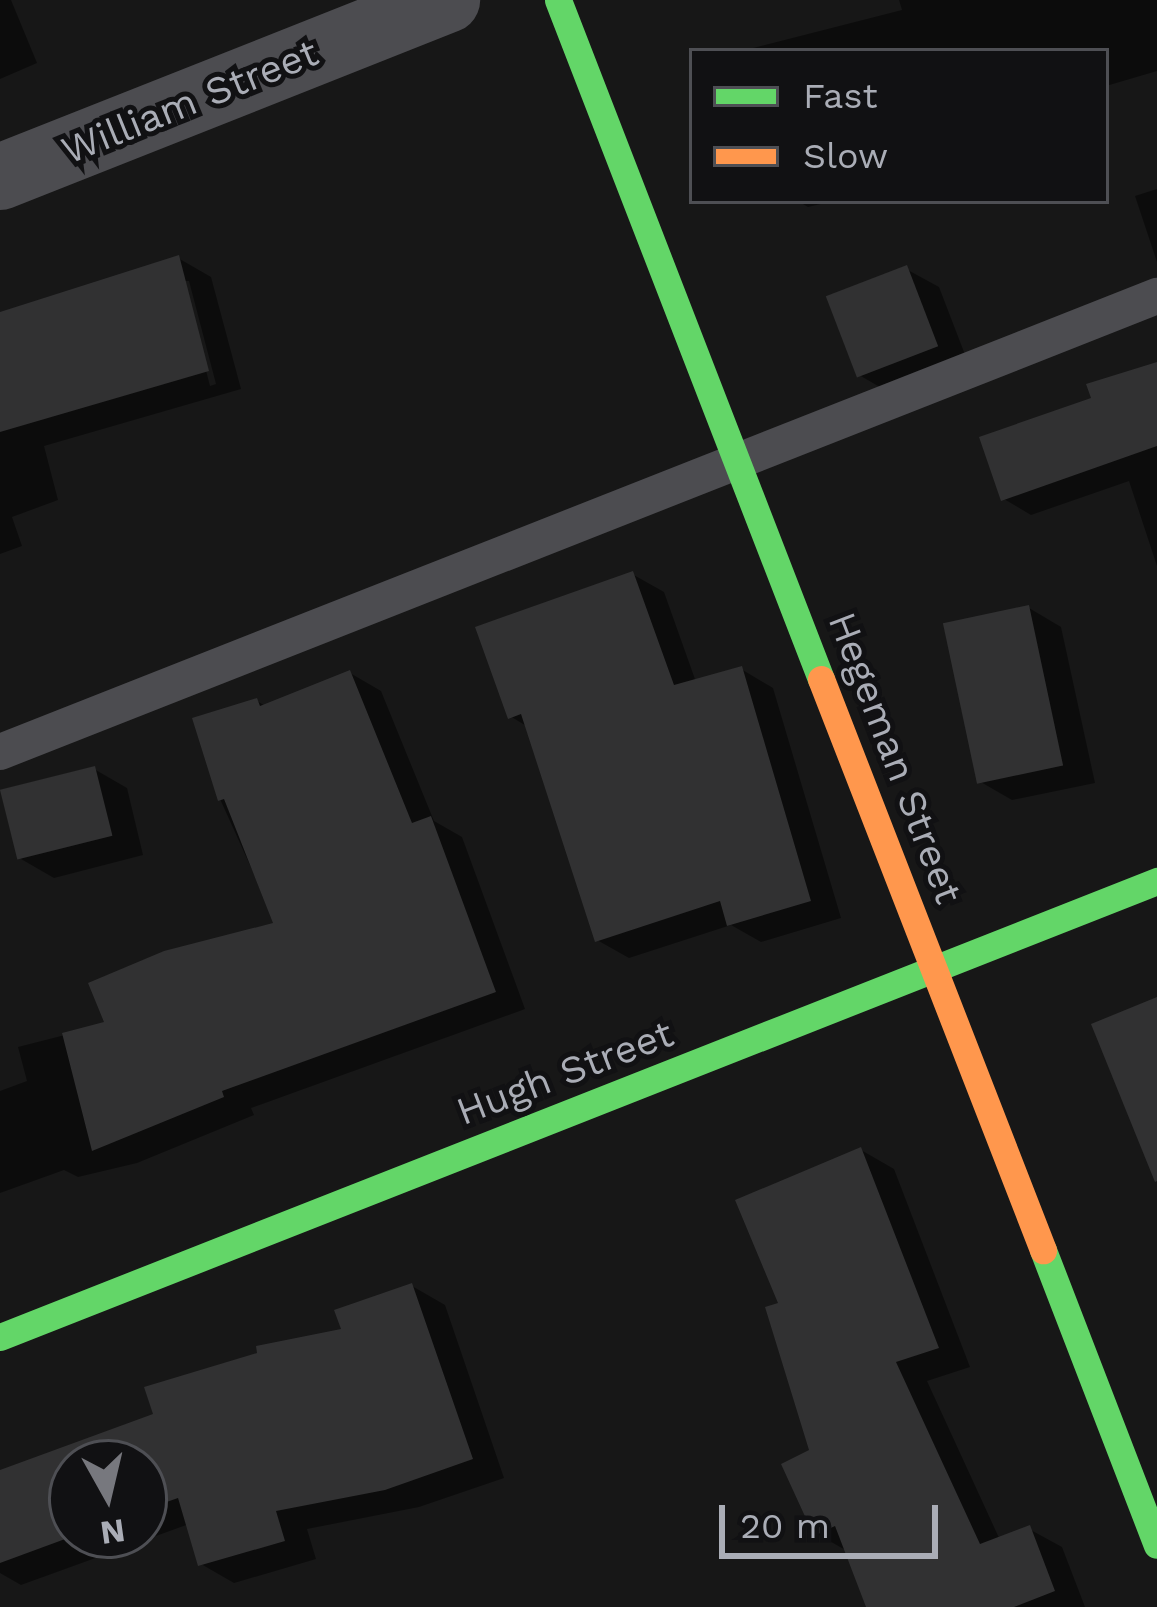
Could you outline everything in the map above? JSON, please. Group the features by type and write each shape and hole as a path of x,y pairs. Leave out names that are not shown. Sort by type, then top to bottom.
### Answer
{"street":[{"name":"William Street","path":"0,177 446,0"},
{"name":"Hegeman Street","path":"558,0 1157,1545"},
{"name":"Hugh Street","path":"0,1336 1157,881"}],"lane":[{"path":"0,752 740,465 1157,296"}],"building":[{"path":"179,255 209,371 0,432 0,312"},
{"path":"907,265 938,346 857,377 826,296"},
{"path":"1157,362 1157,446 1001,501 979,437 1091,398 1086,384"},
{"path":"633,571 674,685 742,666 811,901 727,926 720,901 595,942 521,714 508,719 475,627"},
{"path":"1029,605 1063,765 977,784 943,623"},
{"path":"350,670 412,823 431,816 496,992 222,1091 224,1097 92,1151 62,1033 104,1022 88,983 164,951 273,923 224,799 218,801 192,718 257,698 260,706"},
{"path":"95,766 112,836 17,860 0,790"},
{"path":"1157,997 1157,1181 1155,1182 1091,1024"},
{"path":"861,1147 939,1348 896,1362 980,1544 1030,1525 1055,1591 1014,1607 866,1607 835,1526 814,1536 781,1464 809,1450 765,1307 778,1303 735,1200"},
{"path":"412,1283 473,1459 385,1490 276,1511 285,1541 198,1566 178,1498 168,1502 168,1439 85,1439 153,1414 144,1387 257,1353 256,1346 341,1329 334,1310"},
{"path":"48,1452 48,1545 0,1563 0,1470"}],"traffic: fast":[{"path":"558,0 821,679"},
{"path":"0,1337 1157,881"},
{"path":"1043,1250 1157,1545"}],"traffic: slow":[{"path":"821,679 1043,1250"}]}
